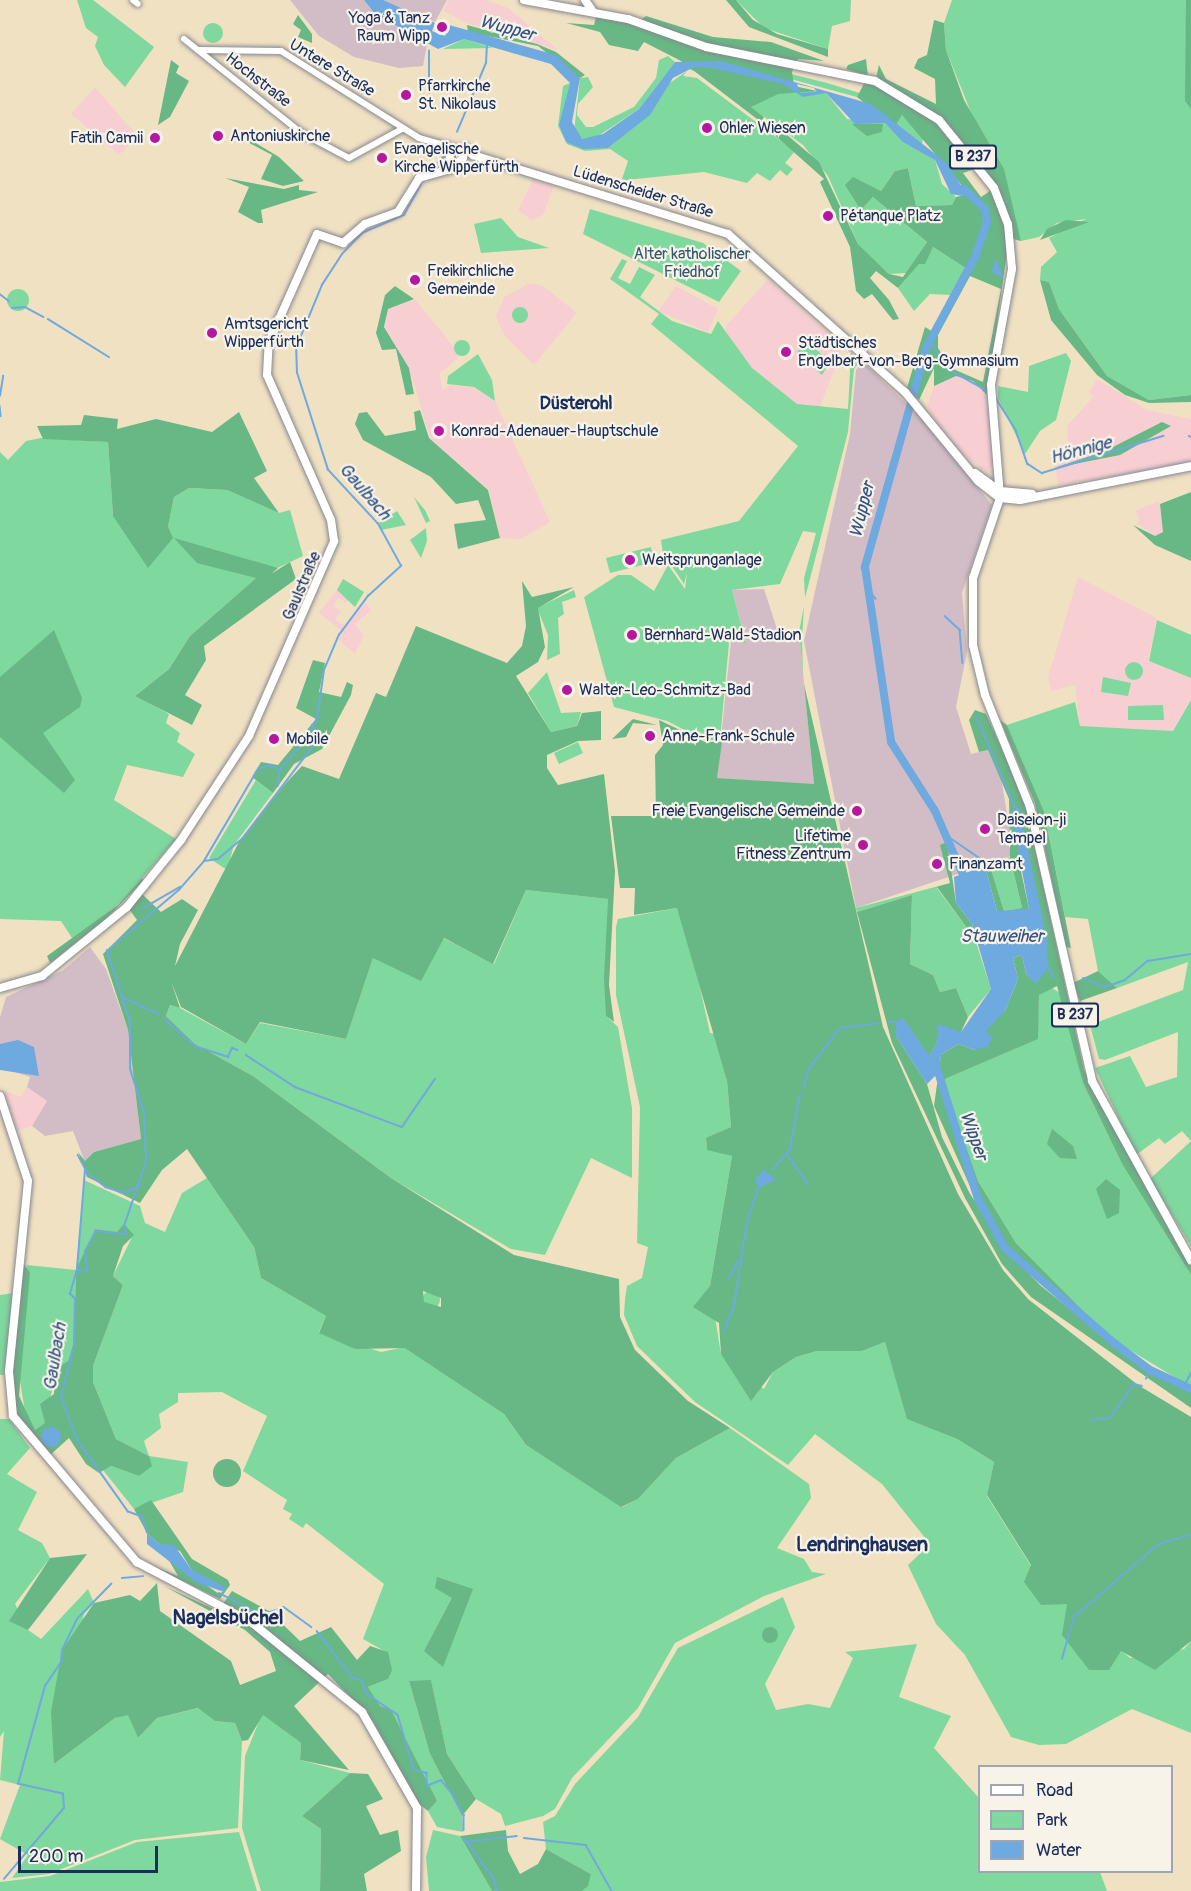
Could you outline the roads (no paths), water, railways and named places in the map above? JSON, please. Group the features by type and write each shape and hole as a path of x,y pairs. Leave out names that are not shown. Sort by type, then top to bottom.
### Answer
{"main road":[{"name":"B 237","path":"524,0 594,13 706,47 849,72 916,102 954,134 994,189 1010,232 1011,279 991,385 1000,494 972,584 980,676 1030,807 1092,1081 1191,1260"},
{"path":"585,0 594,13"},
{"name":"Lüdenscheider Straße","path":"463,154 470,148 472,155 719,230 905,392 972,471"},
{"path":"449,149 451,170"},
{"path":"451,170 463,154"},
{"name":"Gaulstraße","path":"0,988 52,970 127,907 163,864 249,736 331,555 331,520 266,363 269,342 317,234 346,241 365,224 398,212 419,178 451,170"},
{"path":"982,477 999,465"},
{"path":"972,471 1000,494 1037,494 1191,466"},
{"path":"972,471 1000,494"},
{"path":"0,1096 28,1181 8,1389 20,1430 137,1562 251,1622 362,1712 417,1808 416,1891"}],"street":[{"name":"Hochstraße","path":"184,39 316,142 349,158 399,128"},
{"name":"Untere Straße","path":"198,50 216,53 281,51 399,128"},
{"path":"213,61 216,53"},
{"path":"399,128 463,154"}],"water":[{"path":"364,0 383,0 435,23 432,31 445,36 449,25 556,55 580,78 572,122 582,139 603,134 639,109 675,62 721,61 871,104 947,163 968,197 951,194 935,160 903,142 885,123 855,124 826,93 803,97 783,84 712,68 694,67 673,78 650,115 608,148 583,149 566,142 559,125 570,83 551,64 464,39 438,49 375,14","holes":["797,84 814,88 817,92 800,93"]},
{"path":"995,258 1002,272 1003,278 992,272"},
{"name":"Stauweiher","path":"1019,807 1047,939 1048,968 1036,984 1026,974 1022,955 1013,958 1018,979 1005,1011 986,1031 993,1038 988,1046 975,1050 958,1044 941,1055 939,1072 927,1084 896,1036 896,1022 903,1018 929,1056 938,1040 938,1024 961,1032 991,989 972,924 956,903 954,877 985,866 997,911 1029,909 1011,811"},
{"path":"18,1040 34,1047 39,1076 0,1070 0,1044"},
{"path":"763,1169 776,1180 759,1188 755,1181"},
{"path":"51,1427 58,1430 61,1437 58,1444 51,1447 44,1444 41,1437 44,1430"},
{"path":"147,1533 159,1544 174,1545 191,1569 225,1587 224,1592 196,1582 147,1544"}],"waterway":[{"name":"Gaulbach","path":"457,132 486,63 487,46"},
{"path":"429,51 429,93"},
{"name":"Gaulbach","path":"433,168 446,154"},
{"name":"Gaulbach","path":"204,861 258,769 270,765 280,770 300,746 317,719 324,670 339,635 368,596 401,566 378,524 328,470 297,373 296,348 322,285 342,254 362,233 404,215 421,184"},
{"name":"Wupper","path":"963,188 985,209 987,222 975,257 927,346 865,567 891,742 935,811 967,884"},
{"path":"0,294 9,301"},
{"path":"12,308 25,307 44,317"},
{"path":"48,319 109,357"},
{"name":"Hönnige","path":"930,339 946,368 988,391"},
{"path":"0,396 3,376"},
{"name":"Hönnige","path":"996,398 1016,430 1028,464 1042,473 1163,436"},
{"path":"0,406 1,416"},
{"name":"Wupper","path":"869,590 876,599"},
{"path":"945,616 960,630 963,663"},
{"path":"977,717 1015,807"},
{"name":"Gaulbach","path":"147,1533 142,1517 128,1512 77,1440 61,1398 74,1345 75,1299 70,1294 77,1270 87,1271 85,1251 96,1231 126,1234 124,1226 146,1162 144,1113 130,1069 130,1021 107,951 179,890 204,861 218,859 242,839 320,737 312,725"},
{"path":"278,786 280,770"},
{"path":"946,835 981,859"},
{"path":"142,909 180,887"},
{"path":"1083,978 1105,987 1125,980 1148,961 1191,954"},
{"path":"1046,961 1054,978"},
{"path":"122,997 159,1014"},
{"path":"164,1018 195,1046 228,1057 232,1048 238,1050"},
{"path":"888,1022 896,1022"},
{"path":"804,1087 808,1070 840,1028 878,1023"},
{"path":"246,1055 295,1087 402,1127 435,1079"},
{"name":"Wipper","path":"935,1062 978,1199 1005,1248 1114,1343 1150,1370 1191,1389"},
{"path":"772,1170 790,1149 800,1094"},
{"path":"787,1154 808,1184"},
{"path":"78,1155 88,1173 106,1187 123,1193 140,1186"},
{"path":"77,1269 85,1170"},
{"path":"724,1332 734,1306 747,1221 759,1187"},
{"path":"728,1279 739,1261"},
{"path":"1146,1379 1150,1370"},
{"path":"1184,1386 1191,1373"},
{"path":"1091,1420 1110,1418 1134,1384 1142,1386"},
{"path":"1062,1659 1074,1617 1159,1544 1191,1535"},
{"path":"122,1578 143,1576"},
{"path":"4,1879 64,1808 63,1794 18,1784 45,1686 61,1662 62,1650 77,1619 111,1584"},
{"name":"Gaulbach","path":"219,1593 262,1615 284,1607 312,1627"},
{"name":"Gaulbach","path":"317,1631 353,1678 362,1680 367,1694 398,1715 414,1770 427,1773 427,1786 441,1780 452,1793 464,1815 464,1830"},
{"path":"465,1842 517,1836"},
{"name":"Gaulbach","path":"464,1838 494,1878 497,1891"},
{"path":"524,1838 586,1845 612,1891"}],"place":[{"name":"Yoga & Tanz Raum Wipp","path":"442,27"},
{"name":"Pfarrkirche St. Nikolaus","path":"406,95"},
{"name":"Ohler Wiesen","path":"707,128"},
{"name":"Antoniuskirche","path":"218,136"},
{"name":"Fatih Camii","path":"155,138"},
{"name":"Evangelische Kirche Wipperfürth","path":"382,158"},
{"name":"Pétanque Platz","path":"828,216"},
{"name":"Freikirchliche Gemeinde","path":"415,280"},
{"name":"Amtsgericht Wipperfürth","path":"212,333"},
{"name":"Städtisches Engelbert-von-Berg-Gymnasium","path":"786,352"},
{"name":"Konrad-Adenauer-Hauptschule","path":"439,431"},
{"name":"Weitsprunganlage","path":"630,560"},
{"name":"Bernhard-Wald-Stadion","path":"632,635"},
{"name":"Walter-Leo-Schmitz-Bad","path":"567,690"},
{"name":"Anne-Frank-Schule","path":"650,736"},
{"name":"Mobile","path":"274,739"},
{"name":"Freie Evangelische Gemeinde","path":"857,811"},
{"name":"Daiseion-ji Tempel","path":"985,829"},
{"name":"Lifetime Fitness Zentrum","path":"863,845"},
{"name":"Finanzamt","path":"937,864"}],"district":[{"name":"Düsterohl","path":"576,404"},
{"name":"Lendringhausen","path":"862,1544"},
{"name":"Nagelsbüchel","path":"228,1617"}],"park label":[{"name":"Alter katholischer Friedhof","path":"692,263"}]}
